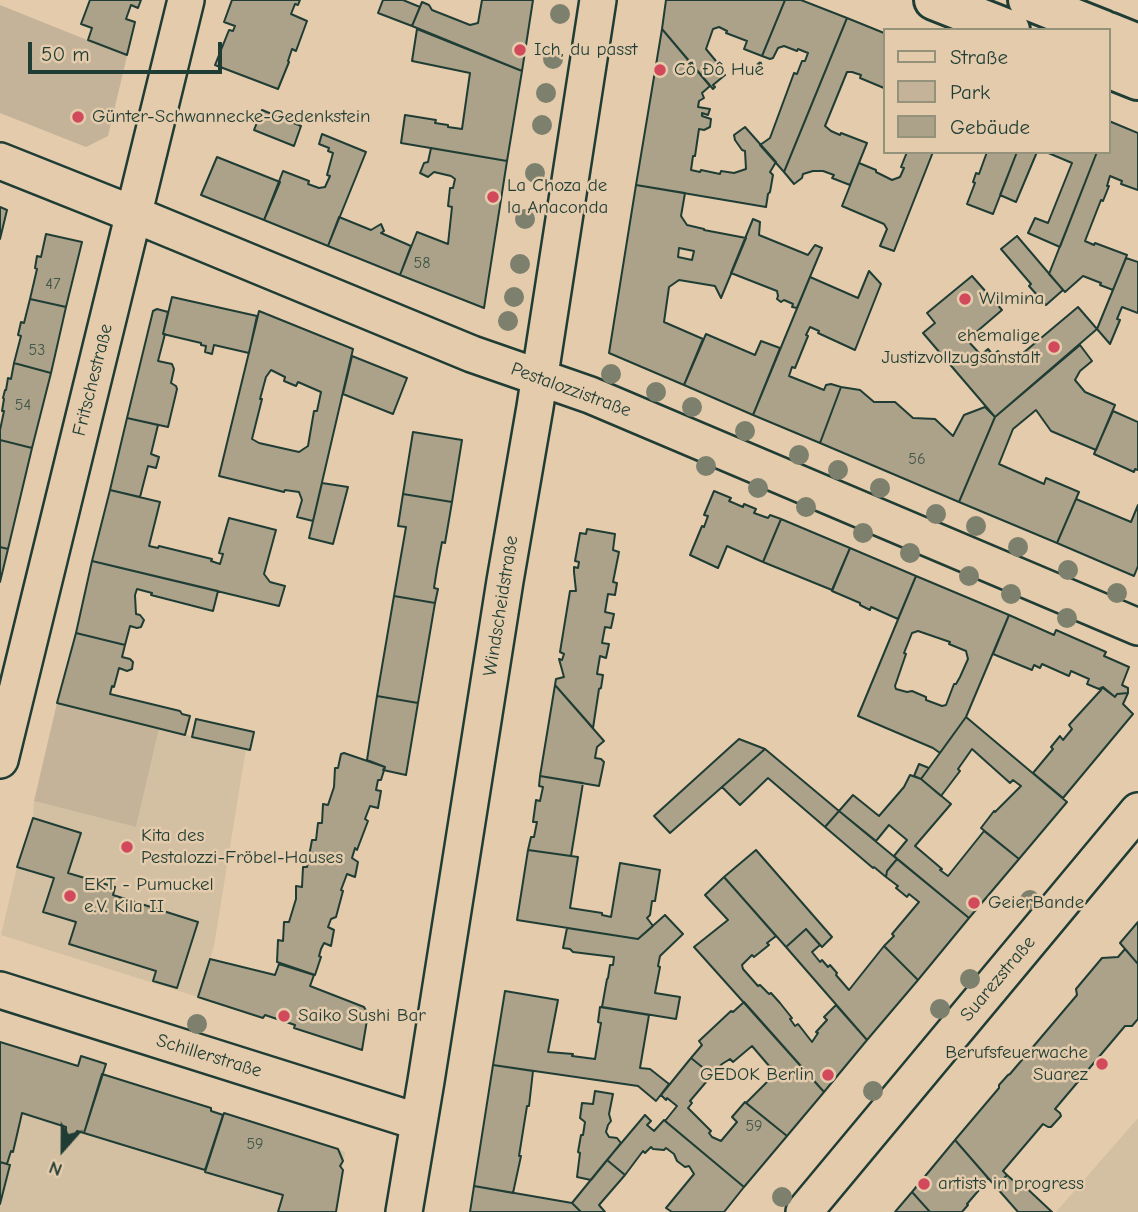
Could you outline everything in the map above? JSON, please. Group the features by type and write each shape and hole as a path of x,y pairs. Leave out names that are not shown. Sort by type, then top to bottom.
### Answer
{"main road":[{"path":"934,0 1005,28"},
{"path":"1028,0 1097,28"},
{"path":"1110,33 1138,44"},
{"path":"1110,69 1138,80"}],"street":[{"name":"Fritschestraße","path":"0,760 186,0"},
{"name":"Windscheidstraße","path":"404,1212 540,377 598,0"},
{"name":"Pestalozzistraße","path":"0,161 459,349 590,395 674,429 1138,627"},
{"name":"Suarezstraße","path":"804,1212 1138,811"},
{"name":"Schillerstraße","path":"0,990 419,1122"}],"shaded area":[{"name":"Kita des Pestalozzi-Fröbel-Hauses","path":"159,729 246,748 214,946 198,997 1,935 17,867 33,818 34,801 136,827"},
{"path":"0,1042 345,1152 336,1212 0,1212"},
{"path":"1138,1118 1138,1212 1056,1212"}],"green space":[{"path":"0,5 127,56 108,136 86,147 0,113"},
{"path":"57,703 159,729 136,827 34,801"}],"building":[{"path":"90,0 141,0 138,8 131,5 126,19 135,22 127,55 88,40 92,28 81,24"},
{"path":"232,0 300,0 291,14 307,21 296,51 292,49 278,89 215,65 229,30 233,31 235,26 224,22"},
{"path":"383,0 403,0 420,7 412,26 378,13"},
{"path":"482,0 533,0 522,71 412,26 422,2 432,10 470,25 478,23"},
{"path":"666,0 785,0 762,56 744,49 747,41 726,33 727,31 719,27 713,29 706,49 725,75 713,85 713,89 662,29"},
{"path":"785,0 801,0 847,18 784,172 760,145 770,138 794,73 797,74 808,53 784,46 778,48 773,58 762,56"},
{"path":"847,18 883,33 883,88 860,78 861,75 847,72 825,126 840,135 841,133 867,143 850,185 823,171 803,174 794,184 784,172"},
{"path":"417,29 522,71 507,161 401,143 405,115 436,120 435,123 462,129 470,73 412,61"},
{"path":"662,29 710,86 702,93 704,98 699,101 698,107 710,109 708,115 702,113 702,116 711,119 710,127 699,129 691,170 720,174 721,171 734,173 746,169 745,151 734,135 745,127 776,162 770,172 773,175 766,207 636,185"},
{"path":"262,110 301,126 294,146 254,130"},
{"path":"1110,121 1138,133 1138,190 1121,184 1122,181 1110,176 1109,186 1085,241 1127,255 1113,290 1083,276 1065,292 1049,274 1096,154 1110,154"},
{"path":"322,134 366,152 328,246 264,220 283,171 309,181 308,184 325,187 330,176 327,175 333,153 319,144"},
{"path":"431,148 507,161 484,308 400,275 417,232 448,244 452,207 448,206 450,188 453,188 455,179 434,172 428,177 420,173 424,163 428,162"},
{"path":"906,154 932,154 894,251 880,246 887,229 884,224 842,206 859,163 892,180 900,177 904,168 901,167"},
{"path":"986,154 1016,154 993,214 967,204 976,173 979,174"},
{"path":"1016,154 1036,154 1016,202 1000,195"},
{"path":"1051,154 1096,154 1060,247 1028,233 1035,218 1048,223 1072,163"},
{"path":"217,157 280,182 264,220 201,195"},
{"path":"636,185 685,193 681,216 687,225 746,238 721,298 715,286 679,280 669,287 664,322 703,339 684,385 609,353","holes":["679,248 694,251 692,260 678,257"]},
{"path":"0,207 7,210 0,239"},
{"path":"339,217 371,230 381,224 384,231 381,233 411,246 400,275 328,246"},
{"path":"753,219 760,222 759,235 808,255 815,245 822,248 797,308 777,299 777,291 731,273"},
{"path":"46,234 82,242 66,307 30,299 37,256 41,257"},
{"path":"1017,236 1063,290 1046,305 1001,249"},
{"path":"1126,258 1138,262 1138,313 1122,307 1117,319 1120,320 1110,344 1097,329"},
{"path":"869,271 881,284 855,350 810,327 795,368 792,367 789,376 824,390 826,385 831,384 841,387 820,443 753,415 810,277 858,298"},
{"name":"ehemalige Justizvollzugsanstalt","path":"972,276 1002,310 967,340 981,355 988,349 993,355 998,351 1010,364 1078,307 1097,329 995,417 923,333 935,323 927,313"},
{"path":"172,297 257,316 249,353 214,345 212,354 205,352 206,346 201,343 163,334"},
{"path":"30,299 66,307 51,373 14,363 21,336 18,335 21,322 24,323"},
{"path":"157,309 168,312 158,361 172,364 174,369 171,383 177,389 168,427 127,418 153,311"},
{"path":"259,311 353,349 313,521 297,517 302,500 299,492 284,492 219,476","holes":["271,370 285,377 284,381 296,386 298,382 321,392 317,411 314,411 308,446 299,452 252,439 266,377"]},
{"path":"706,334 755,355 761,341 780,348 753,415 684,385"},
{"path":"1080,345 1092,361 1080,371 1075,380 1085,392 1115,405 1096,450 1051,431 1036,410 1013,429 999,464 1044,484 1046,478 1079,492 1057,543 959,502 995,417"},
{"path":"352,356 407,378 393,414 343,394"},
{"path":"14,363 51,373 32,448 0,440 3,398"},
{"path":"841,387 860,390 874,402 895,402 913,418 935,419 953,436 964,415 985,407 995,417 959,502 820,443"},
{"path":"1113,411 1138,422 1138,470 1135,469 1134,472 1094,454"},
{"path":"127,418 158,425 151,454 159,457 156,468 148,466 140,497 110,490"},
{"path":"413,432 462,440 452,502 403,494"},
{"path":"0,440 32,448 8,549 0,547"},
{"path":"322,483 348,487 333,544 309,538"},
{"path":"110,490 160,502 149,546 212,559 211,561 220,564 223,554 219,553 229,518 276,530 264,574 270,582 285,586 279,606 92,561"},
{"path":"714,491 743,507 744,504 756,509 754,513 781,519 763,562 727,546 718,568 690,555 702,526 704,527 708,516 704,515"},
{"path":"403,494 452,502 445,543 442,542 437,569 434,588 438,589 435,603 394,596 406,527 398,526"},
{"path":"1076,499 1131,522 1138,505 1138,566 1134,576 1057,543"},
{"path":"781,519 850,548 832,590 763,562"},
{"path":"587,529 615,534 613,550 619,552 613,582 617,583 615,595 608,594 605,612 614,614 611,628 605,627 602,643 609,644 606,658 600,656 597,674 603,675 593,728 555,685 556,679 564,677 559,659 562,660 564,654 560,652 570,591 576,591 574,567 578,568 579,562 575,561 580,533 586,534"},
{"path":"0,547 8,549 0,582"},
{"path":"850,548 916,576 898,619 871,607 870,610 832,591"},
{"path":"92,561 218,591 213,611 137,589 136,614 144,620 141,627 130,626 125,645 76,633"},
{"path":"916,576 1009,615 966,717 940,753 858,716","holes":["918,631 950,642 949,644 966,651 968,659 946,705 926,700 926,697 912,691 896,689 906,654 904,653 912,633"]},
{"path":"394,596 435,603 418,703 377,696"},
{"path":"1009,615 1054,635 1056,630 1106,652 1104,656 1129,667 1122,685 1128,688 1128,693 1117,694 1115,697 1103,687 1099,689 1087,684 1089,679 1071,671 1069,676 1042,664 1040,668 1034,665 1032,670 993,654"},
{"path":"76,633 125,645 122,657 133,662 132,669 127,671 119,668 110,694 180,711 190,716 185,735 57,703"},
{"path":"555,685 604,741 597,747 595,758 604,762 599,786 540,776"},
{"path":"1103,688 1115,697 1117,694 1128,693 1123,704 1133,714 1063,798 1033,773 1060,736 1063,740 1072,729 1069,725"},
{"path":"377,696 418,703 406,775 383,770 385,767 367,760"},
{"path":"966,717 1067,802 1019,859 981,828 994,811 1021,786 1013,780 1010,783 972,749 941,796 921,779"},
{"path":"196,719 254,732 250,750 192,737"},
{"path":"739,739 765,749 670,833 654,816"},
{"path":"765,749 839,811 825,827 768,778 740,805 722,787"},
{"path":"341,754 385,767 376,790 381,791 378,808 370,806 365,819 368,821 352,858 358,862 355,877 347,874 336,917 331,919 328,927 334,930 331,946 324,943 315,975 277,962 278,940 283,941 284,922 289,922 296,899 296,886 302,887 303,867 307,867 312,840 316,840 318,823 322,823 323,804 328,805 334,787 335,768 338,768"},
{"path":"919,764 929,768 921,779 914,776"},
{"path":"910,775 921,779 951,804 915,846 942,869 940,870 948,876 984,831 1019,859 969,918 894,856 907,840 889,825 876,841 839,811 853,795 879,816 904,787"},
{"path":"540,776 583,783 571,856 528,850 537,822 533,822 536,800 540,801 543,787 539,786"},
{"path":"839,811 897,859 887,871 886,877 825,827"},
{"path":"33,818 81,833 68,873 115,887 113,895 198,922 177,988 153,981 156,971 69,944 76,922 43,912 54,878 17,867"},
{"path":"528,850 578,857 570,908 611,917 620,863 660,870 655,901 652,901 647,918 653,926 638,939 517,920"},
{"path":"756,850 832,937 822,947 806,929 786,947 724,877"},
{"path":"897,859 969,918 918,980 884,946 919,902 909,894 907,897 886,877 887,871"},
{"path":"724,877 776,936 767,943 769,945 742,965 743,969 758,986 771,993 792,1018 790,1019 795,1026 798,1024 812,1042 818,1033 816,1032 827,1020 824,1017 836,1005 867,1040 824,1092 694,947 728,920 705,895"},
{"path":"665,915 683,934 660,956 655,993 680,997 676,1019 602,1007 614,957 573,952 563,948 567,928 638,939"},
{"path":"1138,922 1138,964 1120,943"},
{"path":"806,929 820,945 812,952 820,962 822,960 828,967 830,965 849,990 884,946 918,980 867,1040 786,947"},
{"path":"1125,949 1138,964 1138,1019 1132,1026 1125,1026 1055,1109 1061,1116 1051,1127 1043,1124 1003,1171 1007,1175 996,1187 955,1140 1077,995 1076,989 1102,958 1118,957"},
{"path":"210,959 275,975 279,964 314,975 310,986 364,1007 368,1014 362,1050 294,1028 295,1025 265,1015 263,1018 198,997"},
{"path":"505,991 558,1000 548,1052 573,1054 572,1056 595,1059 601,1023 598,1022 600,1007 649,1015 640,1068 650,1069 669,1084 656,1101 638,1086 493,1065"},
{"path":"744,1002 824,1092 787,1136 746,1103 770,1079 779,1074 752,1046 733,1062 730,1059 722,1064 712,1075 691,1058 702,1045 699,1041"},
{"path":"0,1042 78,1066 81,1056 106,1064 84,1133 77,1131 69,1137 66,1127 22,1113 13,1152 11,1151 7,1164 0,1162"},
{"path":"691,1058 712,1075 690,1101 692,1103 688,1108 711,1131 709,1133 712,1137 721,1141 737,1122 732,1117 745,1102 787,1136 744,1187 665,1121 677,1106 661,1095"},
{"path":"493,1065 533,1071 513,1193 474,1186"},
{"path":"102,1074 211,1108 211,1111 223,1115 205,1170 84,1133"},
{"path":"595,1091 613,1094 609,1114 611,1121 606,1132 609,1137 617,1138 621,1143 591,1180 577,1177 578,1152 585,1122 580,1118 582,1103 593,1104"},
{"path":"224,1113 338,1149 343,1170 336,1212 278,1212 283,1195 205,1172"},
{"path":"645,1115 651,1121 647,1125 654,1131 664,1120 744,1187 724,1212 672,1212 666,1208 694,1174 689,1166 685,1167 677,1161 674,1154 666,1148 664,1150 651,1147 645,1153 643,1151 625,1175 607,1160"},
{"path":"955,1140 988,1178 962,1212 930,1212 912,1192"},
{"path":"607,1160 625,1175 599,1205 605,1212 581,1212 572,1203"},
{"path":"0,1162 10,1165 0,1204"},
{"path":"1007,1175 1017,1184 1019,1181 1052,1212 1018,1212 996,1187"},
{"path":"474,1186 572,1203 581,1212 470,1212"},
{"path":"912,1192 930,1212 895,1212"}],"place":[{"name":"Ich, du passt","path":"520,50"},
{"name":"Cố Đô Huế","path":"660,70"},
{"name":"Günter-Schwannecke-Gedenkstein","path":"78,117"},
{"name":"La Choza de la Anaconda","path":"493,197"},
{"name":"Wilmina","path":"965,299"},
{"name":"ehemalige Justizvollzugsanstalt","path":"1054,347"},
{"name":"Kita des Pestalozzi-Fröbel-Hauses","path":"127,847"},
{"name":"EKT - Pumuckel e.V. Kila II","path":"70,896"},
{"name":"GeierBande","path":"974,903"},
{"name":"Saiko Sushi Bar","path":"284,1016"},
{"name":"Berufsfeuerwache Suarez","path":"1102,1064"},
{"name":"GEDOK Berlin","path":"828,1075"},
{"name":"artists in progress","path":"924,1184"}]}
